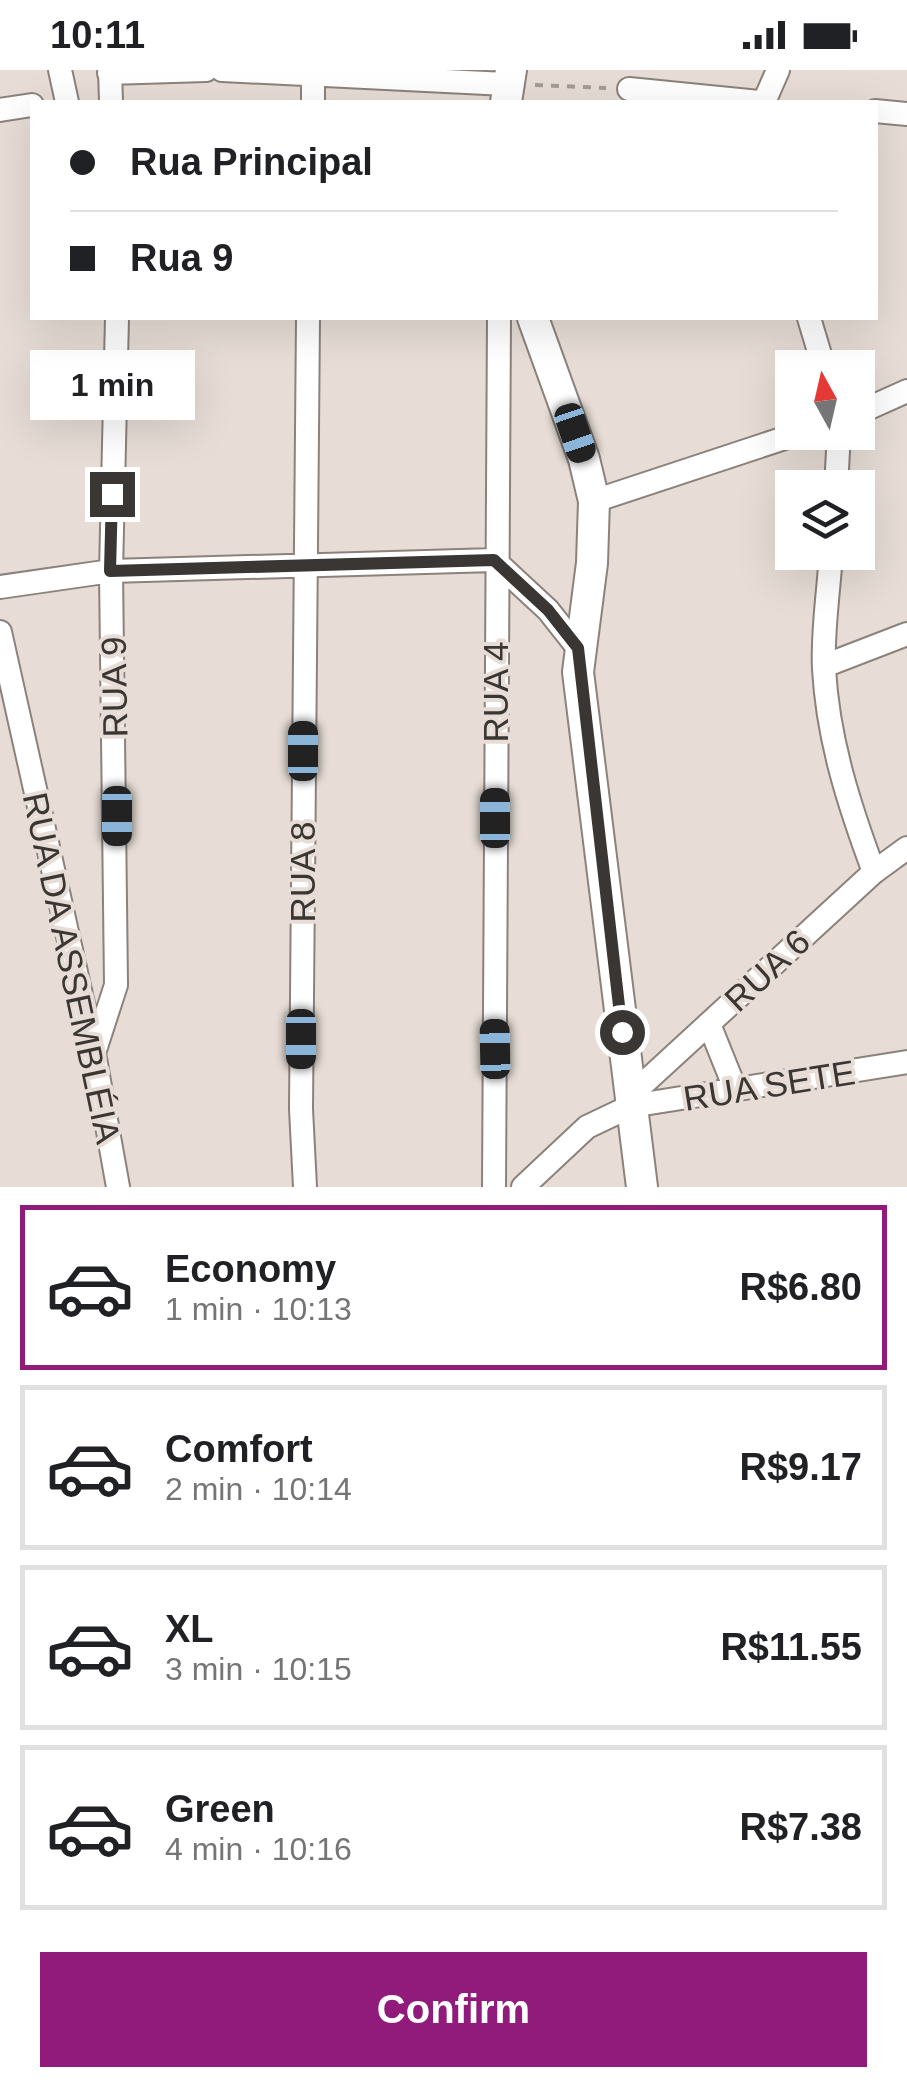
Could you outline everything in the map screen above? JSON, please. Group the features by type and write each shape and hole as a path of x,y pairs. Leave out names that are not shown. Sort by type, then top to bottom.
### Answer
{"main road":[{"path":"534,320 584,458 594,502 592,564 578,648 642,1187"}],"street":[{"path":"60,70 60,100"},
{"path":"111,100 109,71 206,70"},
{"path":"222,70 313,70 502,82"},
{"path":"313,70 313,100"},
{"path":"762,100 778,70"},
{"path":"629,88 742,100"},
{"path":"0,110 30,105"},
{"path":"878,112 907,114"},
{"name":"RUA 8","path":"305,1187 301,1108 308,320"},
{"name":"RUA 4","path":"494,1187 494,560 499,320"},
{"path":"810,320 819,350"},
{"name":"RUA 9","path":"94,1053 116,985 110,571 114,325"},
{"path":"875,405 907,391"},
{"path":"594,502 775,441"},
{"path":"0,587 110,571 494,560 548,610 578,648"},
{"path":"831,570 824,666 831,732 847,798 874,872"},
{"name":"RUA DA ASSEMBLÉIA","path":"0,632 94,1053 118,1187"},
{"path":"824,666 907,634"},
{"name":"RUA 6","path":"631,1101 874,872 907,848"},
{"path":"709,1024 736,1092"},
{"name":"RUA SETE","path":"631,1101 736,1092 907,1062"},
{"path":"523,1187 588,1127 631,1101"}],"path":[{"path":"502,82 629,88"}],"route":[{"path":"112,494 110,571 494,560 548,610 578,648 622,1032"}]}
